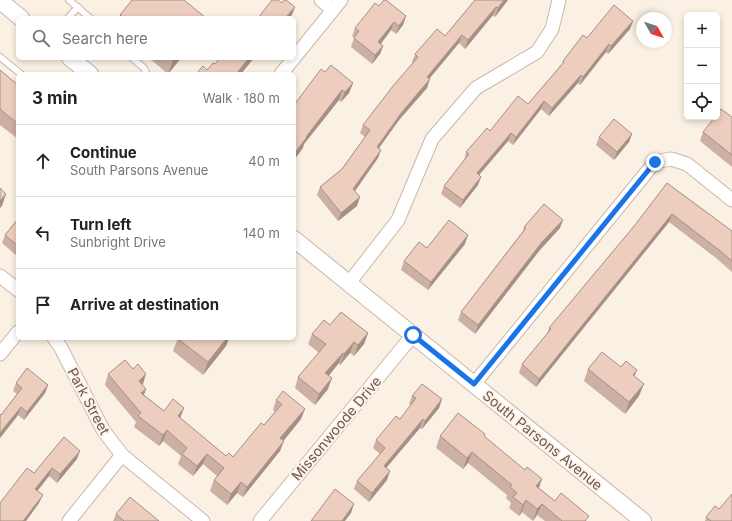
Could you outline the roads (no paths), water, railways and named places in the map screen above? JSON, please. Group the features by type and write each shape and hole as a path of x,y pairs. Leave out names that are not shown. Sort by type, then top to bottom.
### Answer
{"street":[{"path":"296,56 337,5 320,0"},
{"path":"349,283 398,220 432,139 476,88 537,52 552,29 559,0"},
{"path":"0,1 19,16"},
{"path":"72,60 88,72"},
{"path":"283,72 292,60"},
{"path":"474,384 655,162 671,159 687,164 732,200"},
{"name":"South Parsons Avenue","path":"296,241 644,521"},
{"path":"0,276 16,288"},
{"path":"0,354 16,334"},
{"name":"Missonwoode Drive","path":"260,521 413,335"},
{"name":"Park Street","path":"55,340 61,348 103,430 122,455 203,521"},
{"path":"69,521 122,455"}],"lane":[{"path":"69,0 88,16"},
{"path":"70,16 78,7"},
{"path":"0,57 19,72"},
{"path":"134,60 144,68 146,72"}]}
